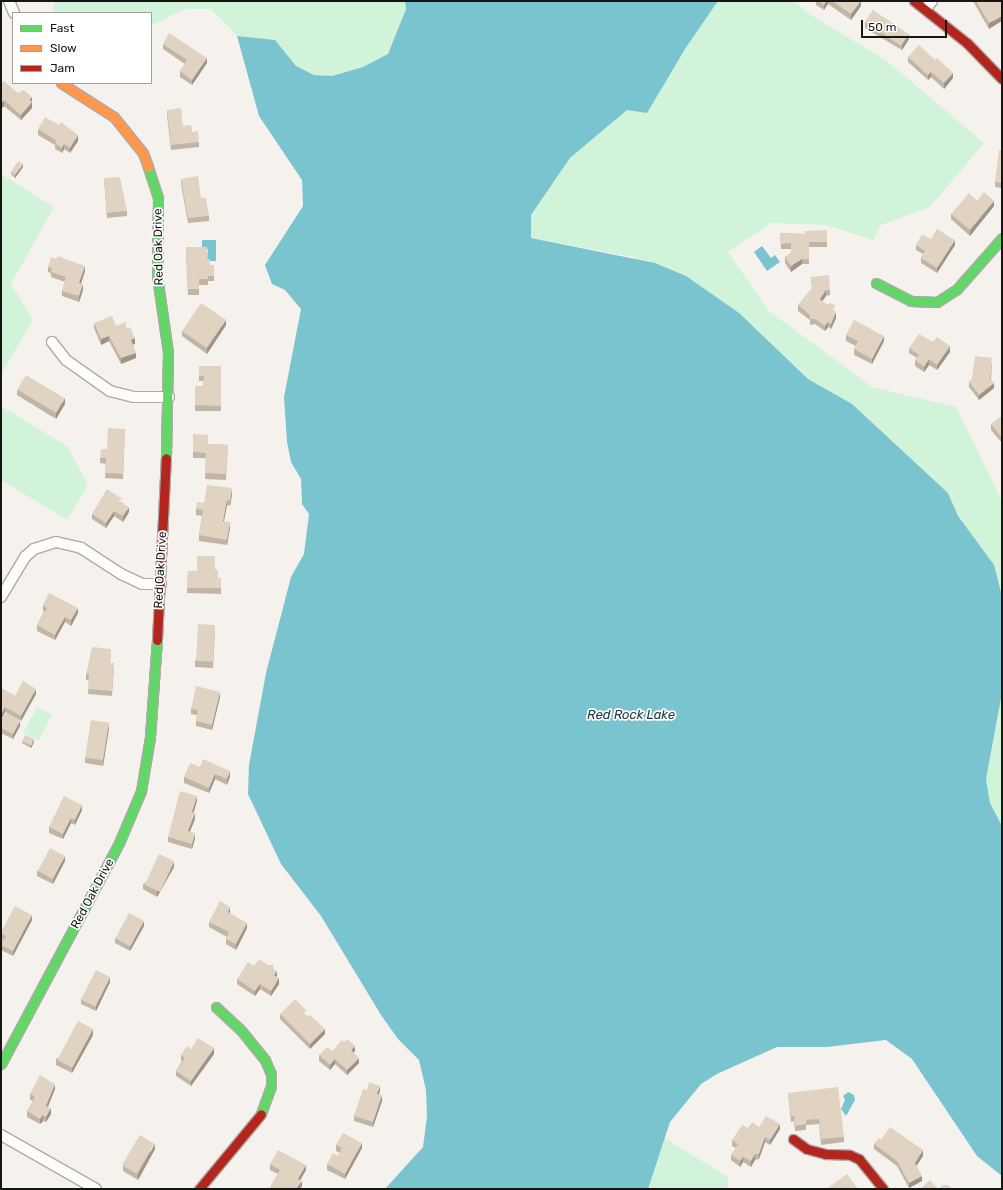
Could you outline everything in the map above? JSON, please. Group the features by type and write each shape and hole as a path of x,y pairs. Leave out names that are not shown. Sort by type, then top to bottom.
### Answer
{"street":[{"path":"9,1 14,12"},
{"path":"914,1 929,5 968,43 1002,80"},
{"name":"Red Oak Drive","path":"1,1064 120,843 141,792 150,736 160,584 169,397 168,352 157,276 158,198 152,175 143,153 130,134 114,117 63,84"},
{"path":"876,283 911,301 937,302 957,290 1002,238"},
{"path":"52,342 66,360 110,391 134,397 169,397"},
{"path":"2,591 25,557 34,549 56,542 81,548 121,574 142,584 160,584"},
{"path":"199,1189 259,1119 271,1086 271,1074 265,1060 240,1029 216,1007"},
{"path":"1,1135 96,1189"},
{"path":"792,1139 807,1149 826,1154 850,1155 859,1159 883,1189"}],"green space":[{"path":"54,1 405,1 406,9 388,54 363,67 332,76 314,75 296,66 275,40 237,36 211,9 185,9 152,26 152,12 53,12"},
{"path":"718,1 794,1 811,15 887,61 984,143 930,207 881,225 873,240 826,225 771,223 728,252 769,311 872,387 956,407 1002,501 1002,596 975,540 958,516 948,493 852,404 808,379 778,351 633,257 531,238 531,215 570,158 627,110 685,49"},
{"path":"1,174 54,207 11,284 33,320 1,374"},
{"path":"1,406 68,447 88,485 67,520 1,480"},
{"path":"1002,693 1002,826 990,803 986,779"},
{"path":"37,707 52,715 38,741 23,733"},
{"path":"663,1137 728,1177 728,1189 648,1189"}],"water":[{"name":"Red Rock Lake","path":"405,1 718,1 685,49 647,113 627,110 570,158 531,215 531,238 655,263 686,276 739,313 808,379 852,404 948,493 958,516 994,565 1002,596 1002,693 986,779 990,803 1002,826 1002,1176 977,1156 912,1059 886,1040 827,1047 777,1047 717,1074 701,1084 670,1122 648,1189 385,1189 423,1147 427,1116 426,1090 419,1060 398,1039 381,1015 321,916 281,864 248,794 249,765 266,673 291,577 304,554 309,514 302,504 301,479 291,462 287,442 284,397 301,309 285,290 272,284 265,265 303,206 302,180 259,116 237,36 275,40 296,66 314,75 332,76 363,67 388,54 406,9"},
{"path":"202,240 216,240 216,261 207,261 208,249 202,249"},
{"path":"762,246 771,258 775,255 780,262 767,271 754,252"},
{"path":"848,1092 854,1095 855,1100 846,1116 841,1109 845,1100 843,1096"}],"building":[{"path":"819,1 826,1 824,5"},
{"path":"832,1 861,1 851,14"},
{"path":"976,1 1002,1 1002,16 989,23"},
{"path":"873,10 909,34 901,46 865,22"},
{"path":"169,33 207,58 192,80 180,71 187,60 163,44"},
{"path":"919,45 935,60 937,58 953,73 944,83 931,72 928,75 908,57"},
{"path":"4,81 18,93 24,90 32,97 29,100 32,102 21,115 4,100 1,104 1,84"},
{"path":"181,108 183,126 191,125 192,132 198,131 199,142 171,145 167,110"},
{"path":"45,117 59,125 61,122 78,135 70,148 64,144 62,148 55,143 57,141 38,129"},
{"path":"999,150 1002,150 1002,183 995,182"},
{"path":"18,161 23,164 15,175 11,172"},
{"path":"198,176 201,198 206,198 209,216 188,218 181,179"},
{"path":"120,177 127,211 107,213 104,178"},
{"path":"984,192 994,201 970,230 951,214 969,193 977,201"},
{"path":"937,229 955,240 937,268 921,258 925,251 916,245 922,234 931,239"},
{"path":"827,230 827,242 809,242 809,259 802,259 791,266 785,257 791,253 791,243 781,244 780,233 805,234 805,231"},
{"path":"186,247 207,247 207,259 210,259 210,265 214,265 214,276 208,276 208,279 199,279 199,289 188,289"},
{"path":"58,256 85,266 79,283 83,284 79,296 62,291 66,277 51,272 52,268 48,267 51,257 56,259"},
{"path":"829,275 830,290 826,290 820,299 827,305 830,303 835,305 833,310 836,312 831,324 828,322 825,326 815,319 810,319 810,315 798,305 812,288 811,277"},
{"path":"201,303 226,320 207,348 182,331"},
{"path":"112,316 116,326 125,322 127,329 130,327 135,338 131,340 136,353 121,358 109,336 101,339 94,323"},
{"path":"854,320 884,336 872,359 854,349 858,341 846,335"},
{"path":"919,334 933,342 937,337 950,346 937,365 929,359 924,367 915,360 919,355 909,348"},
{"path":"975,356 992,358 990,378 994,383 979,395 969,382 972,379"},
{"path":"199,366 221,366 221,406 195,405 195,386 203,386 204,376 199,376"},
{"path":"26,375 65,398 56,413 17,390"},
{"path":"1002,416 1002,438 991,424"},
{"path":"108,428 125,429 123,474 105,473 106,458 100,458 101,449 107,449"},
{"path":"193,434 208,435 208,444 228,445 226,474 205,473 206,453 193,452"},
{"path":"207,485 232,488 230,501 227,500 223,521 230,522 227,540 199,535 203,510 196,509 197,502 204,503"},
{"path":"107,489 122,499 119,501 129,507 123,516 114,511 106,523 92,514"},
{"path":"197,556 215,556 215,569 218,570 218,578 221,578 221,588 187,588 188,571 197,571"},
{"path":"49,593 78,608 71,620 65,617 55,635 37,625 47,608 43,605"},
{"path":"198,624 215,625 213,662 196,661"},
{"path":"92,647 111,649 110,663 114,663 112,691 88,689 89,674 86,674"},
{"path":"23,681 36,689 21,716 5,707 1,715 1,688 15,696"},
{"path":"196,686 220,692 212,725 196,721 198,710 191,709"},
{"path":"6,713 20,721 13,734 1,728 1,716 3,717"},
{"path":"91,720 109,723 103,760 85,758"},
{"path":"25,735 34,739 31,745 22,741"},
{"path":"203,759 230,771 227,779 215,774 209,788 184,777 190,763 200,767"},
{"path":"180,791 197,796 192,812 195,813 188,831 195,833 192,844 168,837"},
{"path":"64,796 82,805 75,820 71,818 63,834 49,827"},
{"path":"50,848 65,856 53,879 38,871"},
{"path":"159,854 174,861 160,892 145,885"},
{"path":"220,901 230,907 228,912 247,923 236,944 226,939 229,932 209,922"},
{"path":"15,906 32,915 13,951 1,945 6,936 1,934 1,932"},
{"path":"129,913 144,921 130,947 115,939"},
{"path":"259,959 268,965 274,965 273,969 277,971 274,975 279,978 271,991 260,984 255,991 237,979 248,962 254,966"},
{"path":"96,970 110,977 95,1007 81,999"},
{"path":"295,999 306,1010 304,1013 308,1017 310,1015 325,1029 310,1044 280,1014"},
{"path":"78,1021 93,1029 72,1068 57,1060"},
{"path":"198,1038 214,1048 191,1081 176,1071 185,1058 181,1055 187,1046 191,1049"},
{"path":"347,1039 355,1046 351,1050 359,1058 347,1070 335,1059 330,1065 319,1055 327,1047 332,1051 342,1040 344,1042"},
{"path":"40,1075 55,1084 46,1106 51,1108 46,1117 43,1115 40,1119 27,1111 35,1097 30,1094"},
{"path":"369,1082 380,1086 377,1094 382,1095 373,1122 354,1116 363,1089 367,1090"},
{"path":"838,1087 844,1137 821,1139 819,1119 806,1120 806,1124 795,1126 794,1116 791,1116 788,1093"},
{"path":"766,1116 780,1124 770,1140 765,1137 759,1154 755,1154 751,1161 743,1157 740,1161 731,1155 738,1144 732,1140 742,1125 748,1128 752,1122 759,1127"},
{"path":"890,1127 923,1150 915,1163 922,1176 909,1183 897,1161 874,1144 879,1138 881,1140"},
{"path":"343,1133 362,1143 345,1174 327,1164 333,1153 338,1156 342,1148 336,1145"},
{"path":"140,1135 155,1144 137,1174 122,1165"},
{"path":"278,1150 306,1165 298,1179 302,1181 296,1189 269,1189 280,1170 270,1164"},
{"path":"847,1174 858,1189 828,1188"},
{"path":"930,1180 938,1189 920,1189"},
{"path":"943,1185 948,1185 952,1189 938,1189"}],"traffic: fast":[{"path":"148,167 158,198 157,276 168,352 166,458"},
{"path":"876,283 911,301 937,302 957,289 1002,238"},
{"path":"1,1064 119,843 141,791 150,737 157,640"},
{"path":"216,1007 240,1029 265,1060 271,1074 271,1086 261,1114"}],"traffic: slow":[{"path":"63,84 114,117 143,153 148,167"}],"traffic: jam":[{"path":"914,1 967,43 1002,79"},
{"path":"157,640 166,458"},
{"path":"199,1189 261,1114"},
{"path":"793,1139 807,1149 826,1154 850,1155 859,1159 883,1189"}]}
